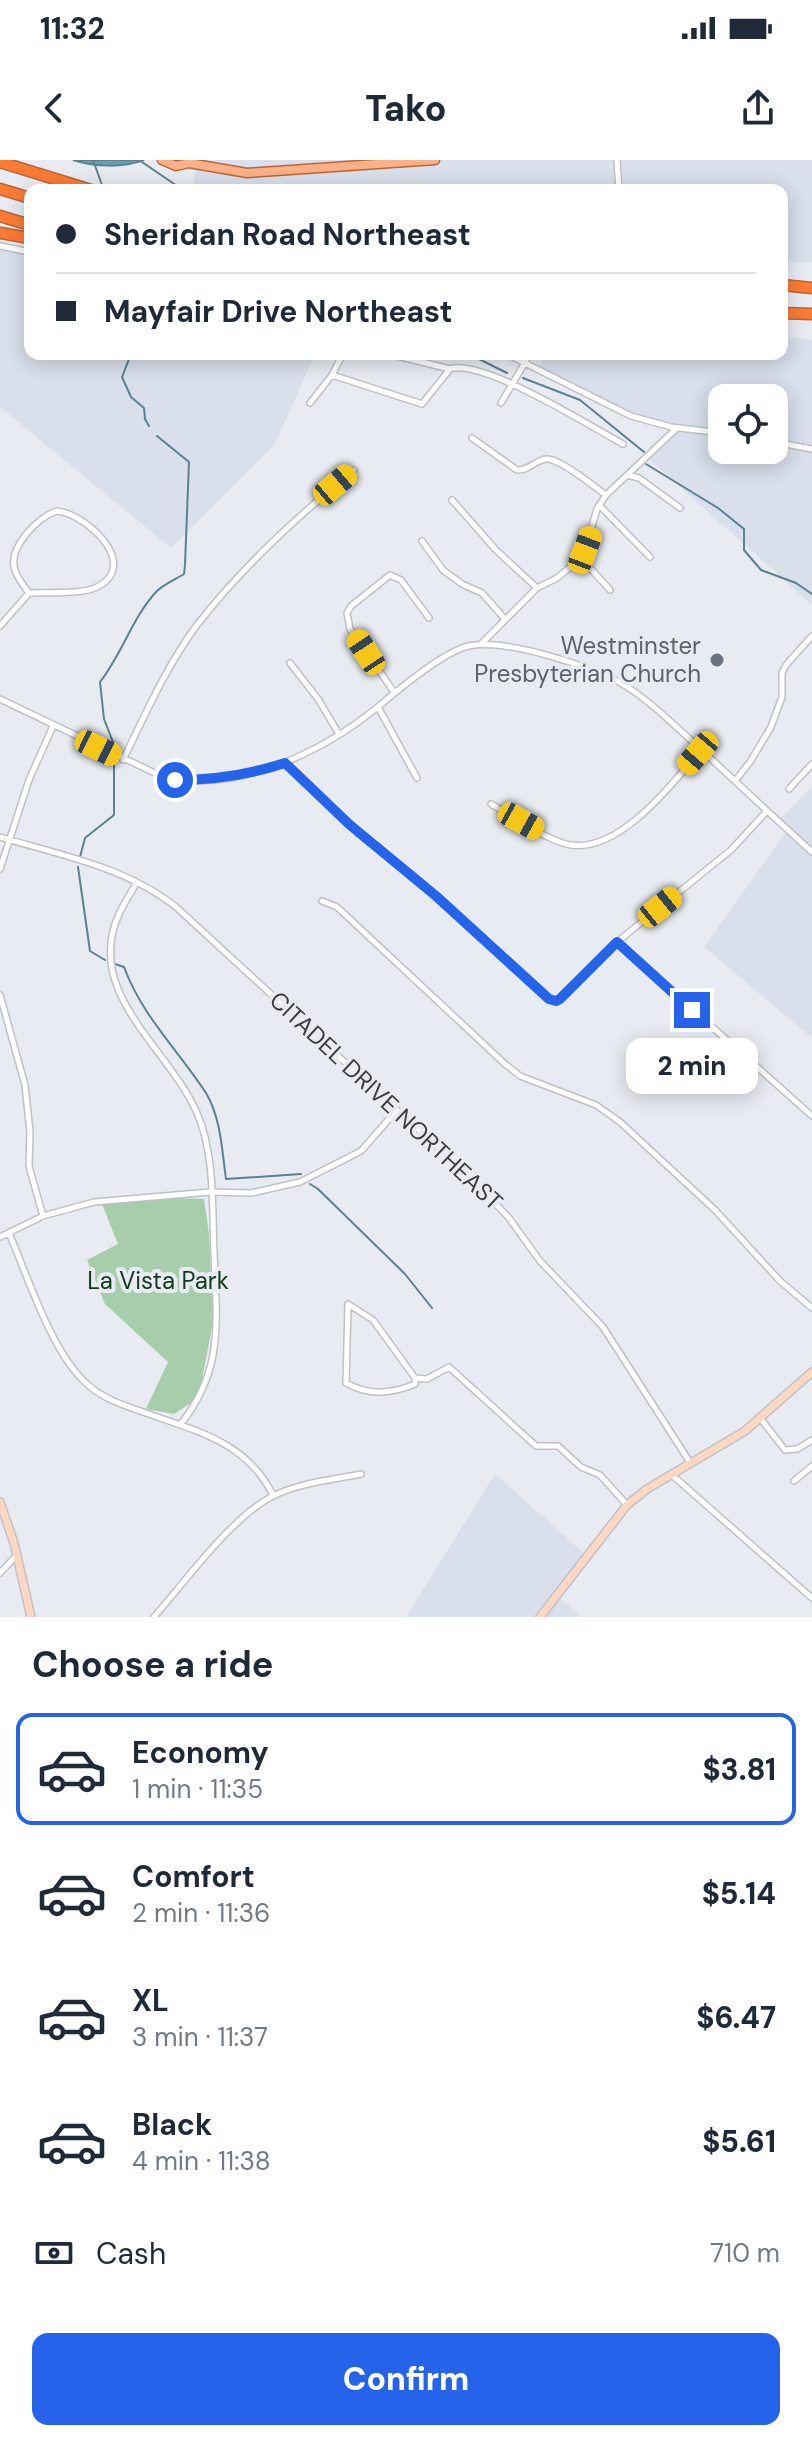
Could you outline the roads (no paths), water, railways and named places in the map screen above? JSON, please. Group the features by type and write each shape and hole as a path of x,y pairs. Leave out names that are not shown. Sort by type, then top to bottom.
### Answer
{"highway":[{"path":"0,162 72,184"},
{"path":"0,189 24,196"},
{"path":"0,216 24,223"},
{"path":"0,233 24,237"},
{"path":"788,286 812,288"},
{"path":"788,313 812,314"}],"main road":[{"path":"165,161 176,166 188,162 247,173 435,160"},
{"path":"540,1617 627,1505 647,1489 761,1419 812,1372"},
{"path":"0,1502 29,1617"}],"street":[{"path":"617,160 619,184"},
{"path":"0,246 24,251"},
{"path":"310,403 340,360"},
{"path":"413,360 450,369"},
{"path":"501,403 526,361 608,407 677,428 708,431"},
{"path":"332,375 422,404 450,369 458,366 472,369 512,383 623,444"},
{"path":"481,644 537,588 557,578 580,557 592,534 599,505 606,495 677,428"},
{"path":"472,438 517,470 524,471 542,460 554,460 606,495"},
{"path":"788,445 812,449"},
{"path":"123,760 174,663 197,627 266,546 354,470"},
{"path":"626,475 639,478 680,508"},
{"path":"452,500 496,550 537,588"},
{"path":"599,505 650,557"},
{"path":"0,626 29,593 83,590 98,586 112,571 110,550 96,532 76,516 67,512 49,513 15,552 15,570 29,593"},
{"path":"422,541 443,570 462,584 482,593 504,619"},
{"path":"580,557 610,590"},
{"path":"394,692 350,629 347,613 351,606 390,575 401,580 429,618"},
{"path":"735,781 771,727 782,697 782,673 786,665 812,636"},
{"path":"0,699 123,760 175,780 207,780 243,775 305,754 466,646 481,644 521,649 601,673 628,688 661,713 812,852"},
{"path":"290,663 318,699 339,734"},
{"path":"378,707 417,778"},
{"path":"0,869 29,780 53,726"},
{"path":"491,804 562,843 591,845 618,832 650,806 701,750"},
{"path":"285,763 350,825 426,887 549,999 556,1001 617,942 731,850 767,811"},
{"path":"789,789 812,764"},
{"name":"CITADEL DRIVE NORTHEAST","path":"0,837 102,867 137,882 176,907 482,1188 509,1218 540,1261 603,1327 691,1464"},
{"path":"137,882 112,933 112,976 123,1002 181,1084 198,1115 206,1144 210,1192 215,1335 200,1397 180,1425"},
{"path":"322,901 337,907 450,1016 520,1076 596,1105 620,1122 715,1210 780,1281 812,1308"},
{"path":"617,942 812,1116"},
{"path":"0,995 25,1085 30,1132 29,1166 43,1216"},
{"path":"0,1237 43,1216 115,1199 210,1192 251,1193 304,1181 361,1151 397,1110"},
{"path":"9,1233 56,1341 76,1374 104,1397 180,1425 243,1455 259,1470 273,1495"},
{"path":"415,1378 415,1384 394,1393 361,1391 346,1383 348,1304 373,1320 415,1378 427,1379 449,1367 536,1446 558,1446 581,1467 600,1475 627,1505"},
{"path":"761,1419 785,1450 797,1449 812,1440"},
{"path":"794,1481 812,1466"},
{"path":"154,1617 238,1521 273,1495 361,1474"},
{"path":"672,1475 812,1598"},
{"path":"0,1573 16,1556"}],"water":[{"path":"73,160 144,160 108,166"}],"waterway":[{"path":"93,160 102,184"},
{"path":"139,160 174,184"},
{"path":"129,360 122,377 131,397 144,408 149,426"},
{"path":"481,360 507,373"},
{"path":"523,378 580,400 644,452"},
{"path":"116,750 104,719 100,682 149,601 160,588 184,574 189,462 157,436"},
{"path":"646,464 718,508 744,529 744,550 761,570 796,583 812,594"},
{"path":"80,857 85,838 114,815 114,763"},
{"path":"78,867 90,951 105,960"},
{"path":"115,964 124,967 150,1017 206,1093 218,1124 226,1179 301,1174"},
{"path":"310,1184 405,1274 432,1308"}],"place":[{"name":"Westminster Presbyterian Church","path":"717,660"}],"park label":[{"name":"La Vista Park","path":"158,1281"}]}
